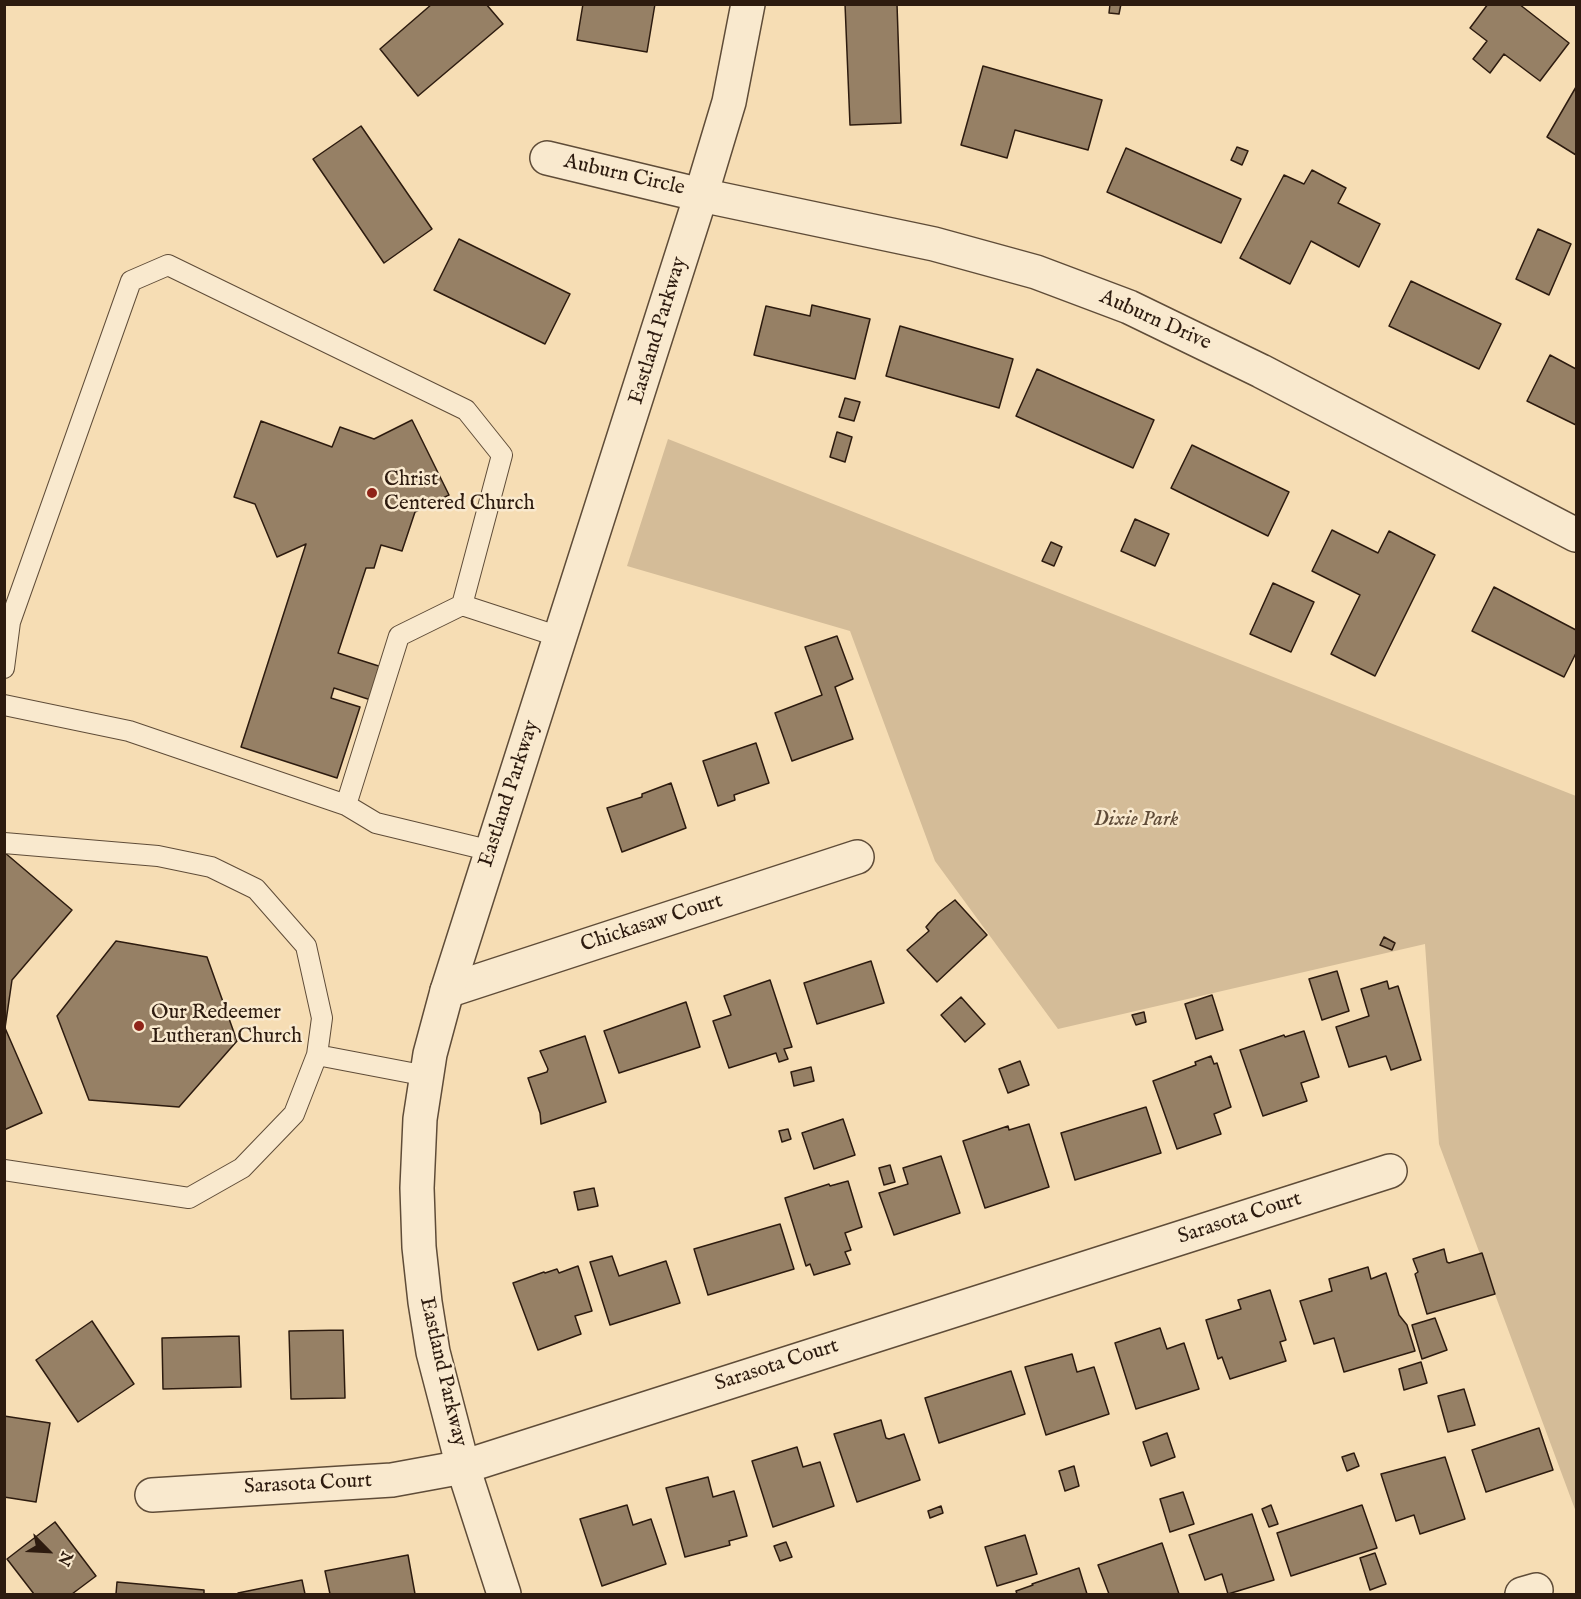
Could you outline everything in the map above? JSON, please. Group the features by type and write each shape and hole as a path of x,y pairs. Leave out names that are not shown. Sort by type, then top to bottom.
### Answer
{"street":[{"name":"Eastland Parkway","path":"504,1594 463,1467 433,1353 419,1247 417,1188 420,1119 430,1054 447,990 701,195 729,102 748,4"},
{"name":"Auburn Circle","path":"548,158 701,195"},
{"name":"Auburn Drive","path":"701,195 934,244 1036,272 1129,307 1261,370 1576,535"},
{"name":"Chickasaw Court","path":"447,990 857,857"},
{"name":"Sarasota Court","path":"152,1495 392,1480 463,1467 1390,1171"}],"lane":[{"path":"4,668 7,622 130,280 168,265 466,410 502,455 462,605"},
{"path":"346,805 399,636 462,605 560,637"},
{"path":"4,705 129,731 346,805 376,823 492,851"},
{"path":"4,843 158,856 212,867 256,889 306,946 322,1018 317,1055 294,1114 242,1167 189,1198 4,1170"},
{"path":"317,1055 427,1076"}],"green space":[{"name":"Dixie Park","path":"668,439 1576,796 1576,1512 1439,1144 1425,944 1058,1029 935,861 850,631 627,566"}],"building":[{"path":"432,4 486,4 503,24 418,96 380,49"},
{"path":"583,4 655,4 647,52 577,40"},
{"path":"845,4 897,4 901,123 850,125"},
{"path":"1110,4 1121,4 1119,14 1109,13"},
{"path":"1488,4 1519,4 1569,43 1540,81 1504,54 1490,73 1473,59 1487,41 1470,28"},
{"path":"983,66 1102,100 1088,150 1015,130 1007,158 961,145"},
{"path":"1576,87 1576,155 1547,137"},
{"path":"361,126 432,229 384,263 313,159"},
{"path":"1237,147 1248,151 1242,165 1231,160"},
{"path":"1126,148 1241,199 1221,243 1107,192"},
{"path":"1312,170 1346,188 1338,203 1380,224 1359,267 1311,241 1290,284 1240,258 1284,175 1304,184"},
{"path":"1538,229 1571,244 1549,295 1516,279"},
{"path":"459,239 570,294 545,344 434,290"},
{"path":"1411,281 1501,324 1479,369 1389,326"},
{"path":"812,305 870,319 855,379 754,355 766,306 810,316"},
{"path":"900,326 1013,359 999,408 886,376"},
{"path":"1550,355 1576,369 1576,425 1527,401"},
{"path":"1037,369 1154,420 1133,468 1016,416"},
{"path":"845,398 860,402 854,421 839,417"},
{"path":"412,420 449,495 415,512 402,551 381,545 374,568 366,568 338,653 388,669 377,702 334,688 331,698 360,707 337,778 241,747 306,544 277,557 255,504 234,497 261,421 332,447 340,427 374,439"},
{"path":"837,432 852,437 845,462 830,457"},
{"path":"1192,445 1289,492 1268,536 1171,488"},
{"path":"1135,519 1169,534 1155,566 1121,551"},
{"path":"1332,530 1378,553 1389,531 1435,555 1375,676 1331,654 1360,595 1312,571"},
{"path":"1051,542 1062,547 1054,566 1042,561"},
{"path":"1273,583 1314,602 1291,652 1250,634"},
{"path":"1494,587 1576,630 1576,653 1564,677 1472,631"},
{"path":"837,636 853,679 835,687 853,739 792,761 775,713 822,695 805,647"},
{"path":"756,743 769,783 734,795 735,800 718,806 703,761"},
{"path":"671,783 686,828 622,852 607,808 642,797 642,794"},
{"path":"4,852 72,910 12,980 5,1028 42,1113 4,1130"},
{"path":"955,900 987,935 937,982 907,950 929,931 926,927 938,913"},
{"path":"1384,937 1395,943 1392,950 1380,945"},
{"path":"116,941 207,957 237,1041 179,1107 89,1100 57,1016"},
{"path":"871,961 884,1003 817,1024 804,983"},
{"path":"1337,971 1349,1011 1322,1020 1309,979"},
{"path":"770,980 792,1047 784,1049 788,1059 779,1062 776,1053 729,1068 713,1021 731,1015 724,996"},
{"path":"1387,981 1389,989 1398,986 1421,1060 1391,1070 1386,1056 1349,1067 1336,1027 1369,1016 1361,989"},
{"path":"1212,995 1223,1030 1196,1039 1185,1004"},
{"path":"961,997 985,1024 965,1042 941,1015"},
{"path":"686,1002 700,1047 619,1073 604,1031"},
{"path":"1144,1012 1146,1022 1136,1025 1132,1015"},
{"path":"1304,1031 1319,1077 1301,1083 1307,1101 1263,1116 1240,1050 1284,1035 1285,1037"},
{"path":"585,1036 606,1102 541,1124 540,1113 528,1078 547,1072 548,1069 540,1051"},
{"path":"1211,1056 1214,1064 1217,1063 1231,1107 1214,1114 1221,1134 1177,1149 1153,1081 1196,1065 1195,1062"},
{"path":"1020,1061 1029,1085 1008,1093 999,1069"},
{"path":"811,1067 814,1081 794,1086 791,1072"},
{"path":"1146,1107 1161,1153 1075,1180 1061,1133"},
{"path":"843,1119 855,1155 814,1169 802,1133"},
{"path":"1029,1124 1049,1187 985,1208 963,1141 1008,1126 1009,1130"},
{"path":"788,1129 791,1139 782,1142 779,1131"},
{"path":"941,1156 960,1213 894,1235 879,1193 908,1184 903,1168"},
{"path":"890,1165 895,1182 884,1185 879,1168"},
{"path":"848,1181 862,1227 845,1233 851,1250 845,1252 850,1264 814,1275 810,1264 806,1266 785,1198 829,1184 830,1186"},
{"path":"594,1188 598,1206 578,1210 574,1192"},
{"path":"780,1224 794,1269 708,1295 694,1249"},
{"path":"1444,1249 1449,1263 1482,1253 1495,1294 1427,1314 1413,1259"},
{"path":"612,1256 619,1276 666,1261 680,1303 610,1325 590,1262"},
{"path":"578,1266 592,1311 575,1316 581,1334 538,1350 513,1283 544,1272 557,1269 559,1273"},
{"path":"1368,1267 1371,1279 1386,1273 1399,1315 1407,1325 1415,1351 1344,1372 1334,1338 1314,1344 1300,1301 1332,1291 1329,1279"},
{"path":"1270,1290 1286,1340 1280,1342 1286,1361 1230,1379 1222,1357 1218,1359 1206,1320 1241,1309 1238,1300"},
{"path":"1435,1318 1447,1350 1422,1359 1412,1325"},
{"path":"92,1321 134,1384 78,1422 36,1360"},
{"path":"1160,1328 1167,1349 1184,1343 1199,1389 1136,1409 1115,1343"},
{"path":"343,1330 345,1398 291,1399 289,1331"},
{"path":"239,1336 241,1387 163,1389 162,1338"},
{"path":"1072,1354 1077,1372 1094,1367 1109,1414 1046,1435 1025,1367"},
{"path":"1421,1362 1427,1383 1404,1390 1399,1369"},
{"path":"1011,1371 1025,1414 939,1443 925,1398"},
{"path":"1464,1389 1475,1425 1448,1432 1438,1396"},
{"path":"4,1416 50,1423 36,1502 4,1497"},
{"path":"881,1420 886,1438 904,1434 920,1480 857,1502 834,1434"},
{"path":"1539,1428 1553,1470 1486,1492 1472,1450"},
{"path":"1167,1433 1175,1457 1151,1466 1143,1442"},
{"path":"797,1447 803,1467 820,1462 834,1506 773,1527 752,1461"},
{"path":"1354,1453 1359,1466 1347,1471 1342,1457"},
{"path":"1445,1457 1465,1519 1420,1534 1414,1515 1396,1521 1381,1474"},
{"path":"1074,1466 1079,1486 1065,1491 1059,1471"},
{"path":"708,1477 713,1497 734,1491 747,1536 729,1541 730,1545 685,1557 666,1488"},
{"path":"1183,1492 1194,1524 1170,1532 1160,1499"},
{"path":"627,1505 633,1525 651,1519 666,1564 602,1586 580,1519"},
{"path":"1271,1505 1278,1524 1269,1527 1262,1509"},
{"path":"1362,1505 1377,1548 1291,1576 1277,1533"},
{"path":"941,1506 943,1513 930,1518 928,1511"},
{"path":"1252,1514 1274,1580 1228,1594 1222,1574 1205,1580 1189,1535"},
{"path":"55,1522 96,1576 72,1594 34,1594 7,1559"},
{"path":"1025,1535 1037,1574 997,1586 985,1547"},
{"path":"786,1542 792,1557 780,1561 774,1546"},
{"path":"1162,1543 1179,1594 1109,1594 1098,1565"},
{"path":"1375,1553 1386,1584 1370,1590 1360,1558"},
{"path":"408,1555 415,1594 330,1594 325,1571"},
{"path":"1079,1568 1087,1594 1017,1594 1016,1591 1032,1584"},
{"path":"302,1580 305,1594 238,1593"},
{"path":"117,1582 204,1590 204,1594 116,1594"}],"place":[{"name":"Christ Centered Church","path":"372,493"},
{"name":"Our Redeemer Lutheran Church","path":"139,1026"}]}
